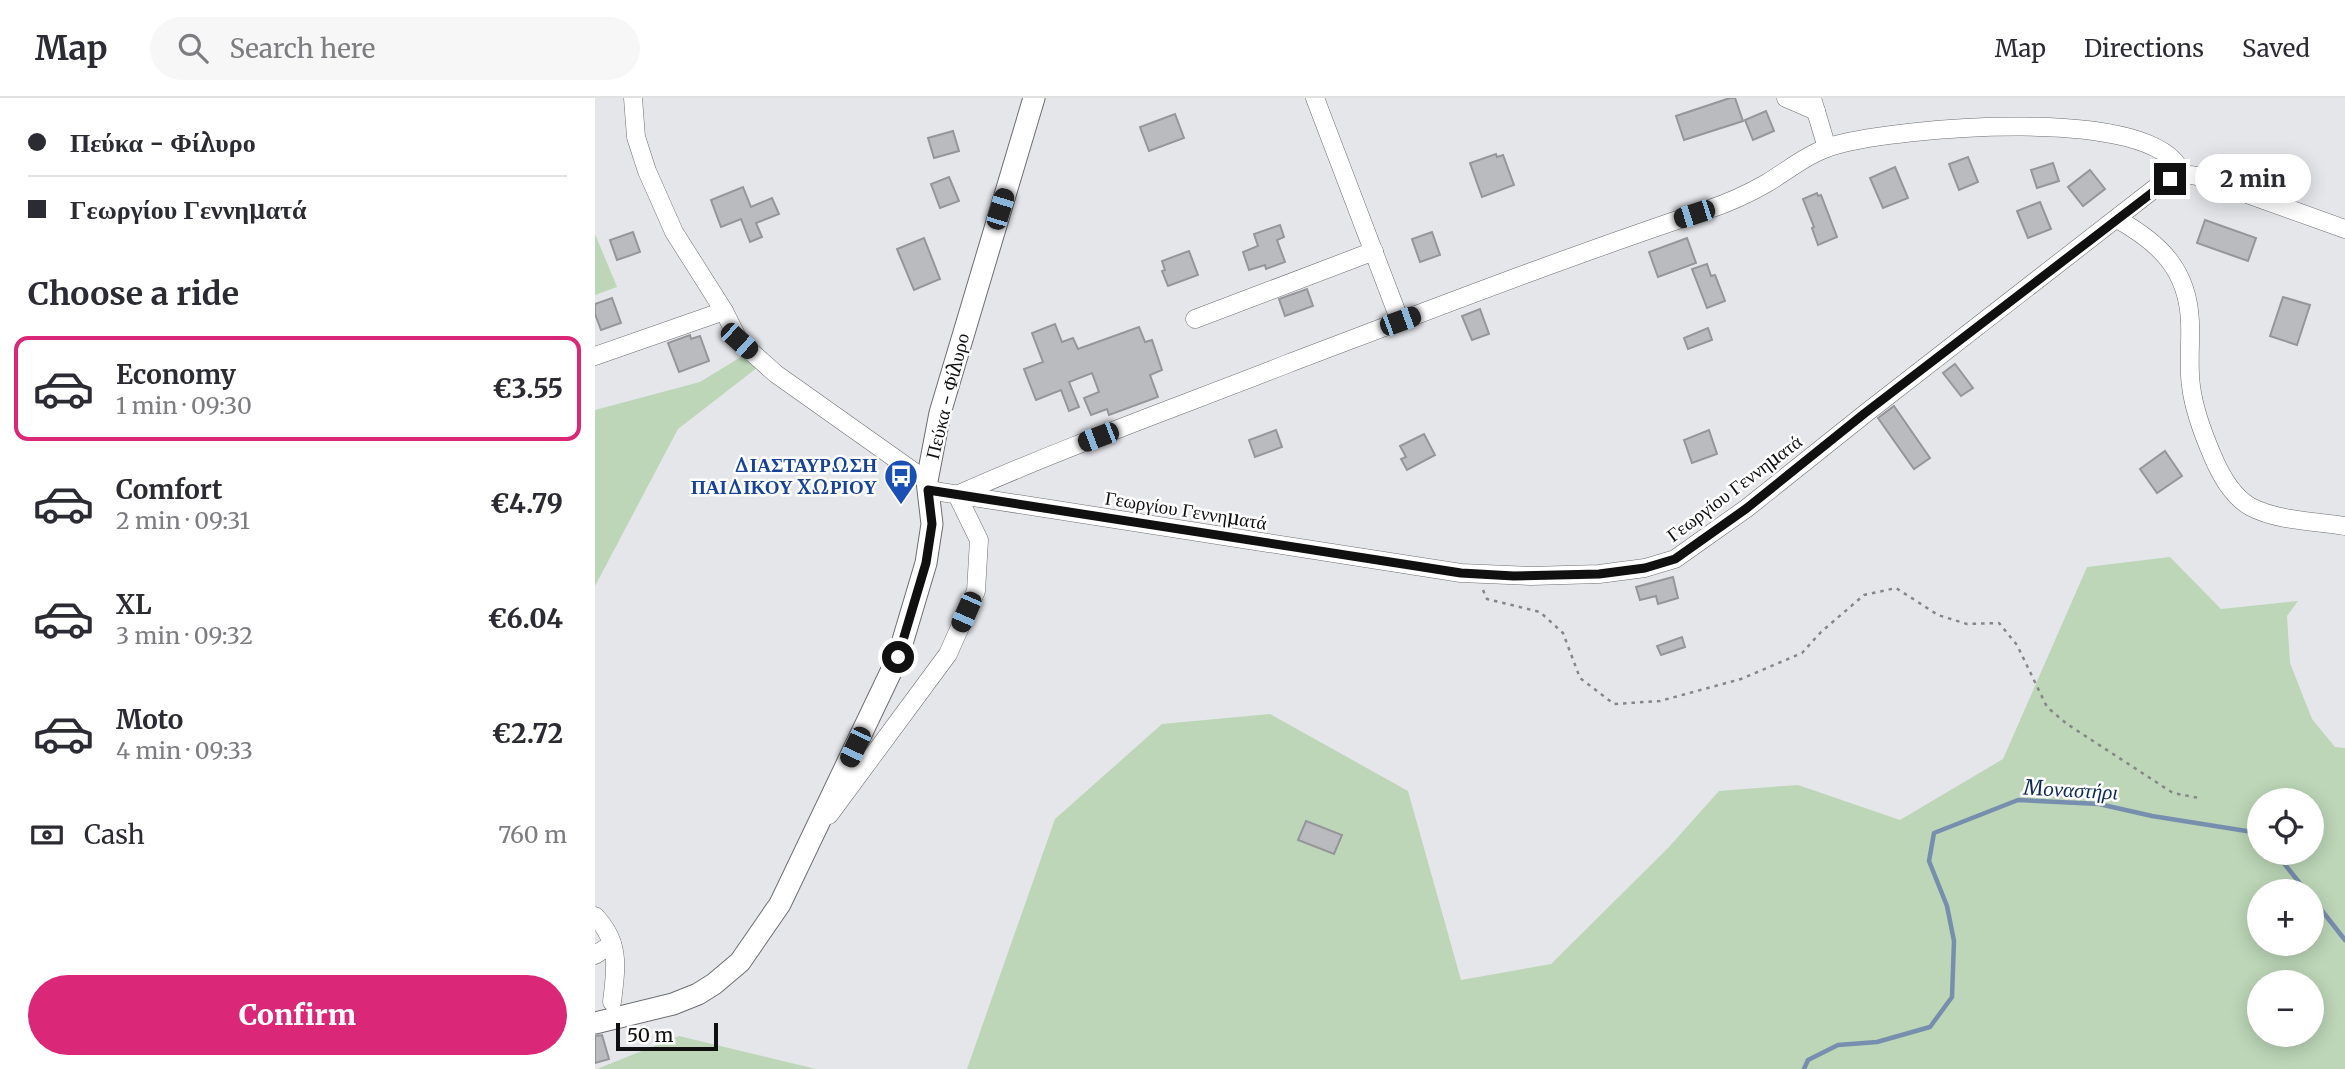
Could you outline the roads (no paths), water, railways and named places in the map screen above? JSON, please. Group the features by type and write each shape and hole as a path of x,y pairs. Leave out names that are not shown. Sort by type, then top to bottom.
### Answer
{"main road":[{"name":"Πεύκα - Φίλυρο","path":"595,1023 673,1004 698,994 740,962 780,904 898,657 926,563 932,524 927,486 932,447 1034,98"}],"street":[{"path":"633,98 636,137 647,171 674,232 724,311 739,341 776,374 927,486"},
{"path":"1315,98 1400,321"},
{"path":"1786,98 1814,104 1827,148"},
{"path":"810,841 948,654 975,591 979,540 957,495 1048,456 1400,321 1733,200 1827,148 1863,139 2019,126 2087,129 2125,136 2177,163 2182,174 2197,176 2345,229"},
{"name":"Γεωργίου Γεννηματά","path":"927,486 957,495 1476,574 1599,574 1645,568 1675,559 1747,508 1865,413 2159,186 2182,174"},
{"path":"2117,219 2159,247 2182,280 2189,312 2190,384 2194,407 2215,462 2232,490 2244,502 2259,510 2345,526"},
{"path":"1195,319 1374,251"},
{"path":"595,356 724,311"},
{"path":"595,916 612,944 617,964 612,1002"},
{"path":"595,955 612,944"}],"waterway":[{"name":"Μοναστήρι","path":"1804,1069 1808,1060 1838,1045 1877,1042 1930,1027 1952,997 1954,941 1947,906 1929,861 1934,833 2018,800 2099,804 2152,816 2247,831"},
{"name":"Μοναστήρι","path":"2285,865 2296,879"},
{"name":"Μοναστήρι","path":"2324,913 2345,940"}],"place":[{"name":"ΔΙΑΣΤΑΥΡΩΣΗ ΠΑΙΔΙΚΟΥ ΧΩΡΙΟΥ","path":"901,506"}]}
